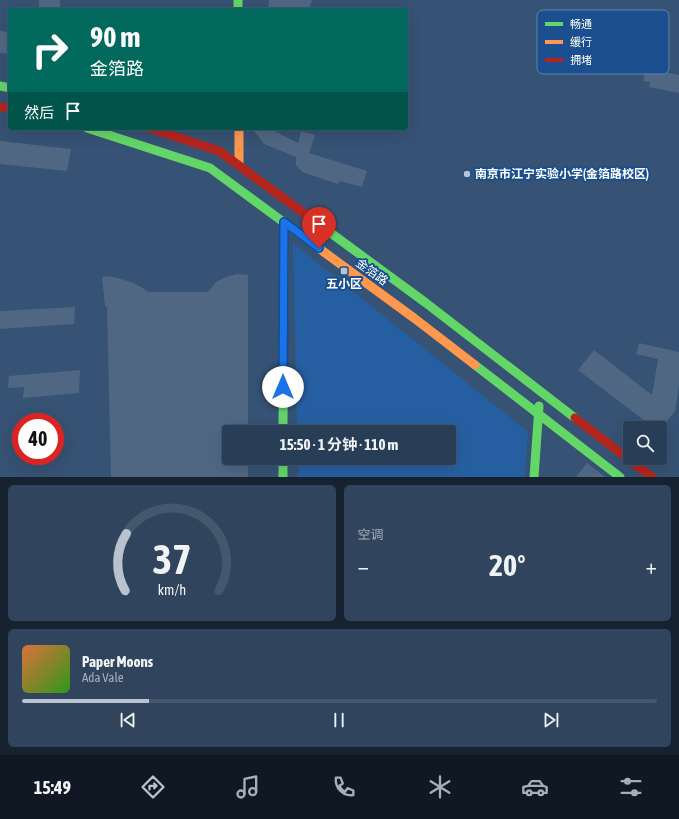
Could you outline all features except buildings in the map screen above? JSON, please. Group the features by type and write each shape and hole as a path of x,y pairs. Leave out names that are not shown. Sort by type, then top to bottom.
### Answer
{"main road":[{"name":"金箔路","path":"93,130 210,168 414,318 620,477"},
{"name":"金箔路","path":"156,130 219,151 426,303 652,477"},
{"path":"239,130 239,165"},
{"path":"283,425 284,222"},
{"path":"534,477 541,391"},
{"path":"543,477 549,397"},
{"path":"283,465 283,477"}],"shaded area":[{"path":"293,243 528,432 525,477 298,477 298,465 456,465 456,425 297,425"}],"traffic: fast":[{"path":"238,0 238,8"},
{"path":"0,86 8,88"},
{"path":"93,130 210,168 324,252"},
{"path":"283,425 284,222"},
{"path":"324,228 426,303 575,418"},
{"path":"475,365 620,477"},
{"path":"534,477 539,406"},
{"path":"283,465 283,477"}],"traffic: slow":[{"path":"239,130 239,165"},
{"path":"324,252 475,365"}],"traffic: jam":[{"path":"0,107 8,108"},
{"path":"155,130 219,151 324,228"},
{"path":"575,418 652,477"}],"place":[{"name":"南京市江宁实验小学(金箔路校区)","path":"467,174"},
{"name":"五小区","path":"344,271"}],"route":[{"path":"283,387 284,222 319,248"}]}
